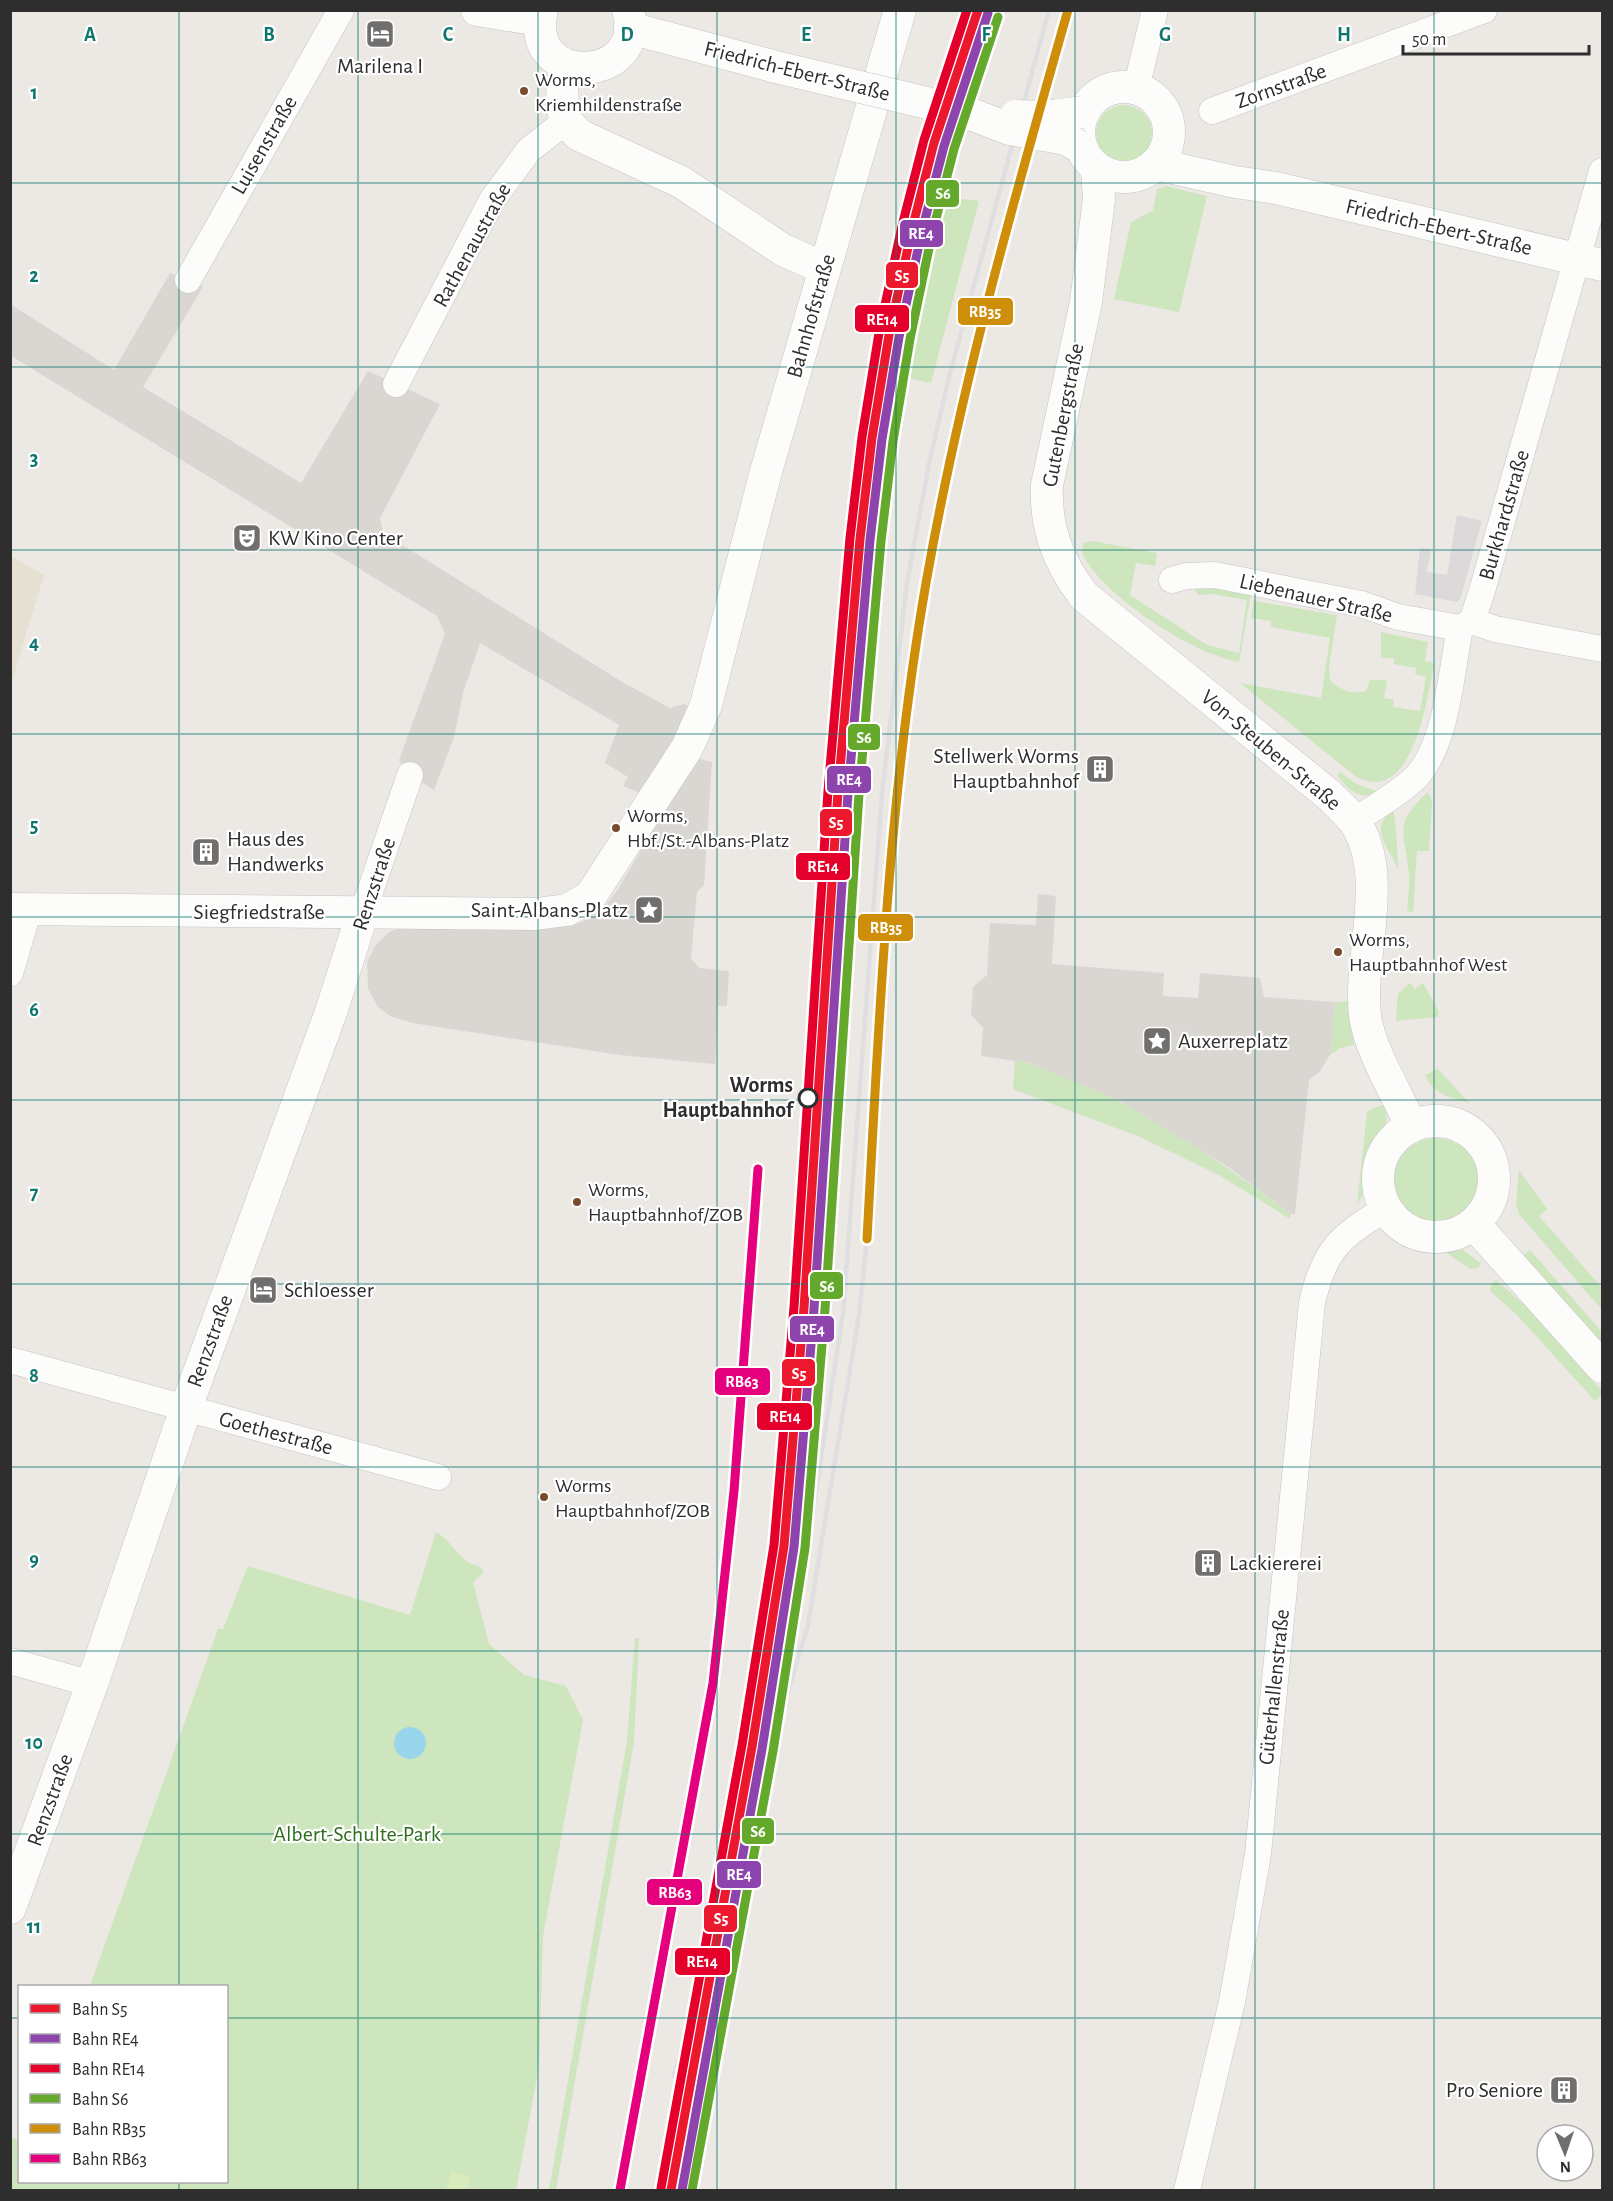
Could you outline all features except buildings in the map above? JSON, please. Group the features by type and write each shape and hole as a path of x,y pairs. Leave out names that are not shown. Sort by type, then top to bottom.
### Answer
{"street":[{"name":"Luisenstraße","path":"188,280 341,10"},
{"path":"477,10 541,15 544,44 550,54 566,66 589,69 611,61 625,45 629,19"},
{"name":"Bahnhofstraße","path":"725,623 824,268 900,10"},
{"path":"1136,89 1155,10"},
{"name":"Zornstraße","path":"1212,111 1484,10"},
{"name":"Friedrich-Ebert-Straße","path":"629,19 776,67 965,112 1010,129 1066,139 1086,156"},
{"path":"566,66 562,97 566,121 579,135 681,182 783,250 824,268"},
{"path":"1124,87 1136,89 1152,98 1161,108 1167,120 1151,160 1113,176 1086,156 1079,137 1084,112 1094,99 1108,90 1124,87"},
{"name":"Friedrich-Ebert-Straße","path":"965,112 1044,117 1084,112"},
{"name":"Rathenaustraße","path":"396,384 492,200 529,150 566,121"},
{"name":"Gutenbergstraße","path":"1050,530 1046,507 1047,485 1086,302 1099,199 1086,156"},
{"name":"Friedrich-Ebert-Straße","path":"1151,160 1590,262"},
{"name":"Gutenbergstraße","path":"1086,302 1114,227 1121,198 1151,160"},
{"name":"Burkhardstraße","path":"1354,821 1405,787 1430,758 1441,728 1466,625 1590,262 1602,171"},
{"name":"Von-Steuben-Straße","path":"1050,530 1063,565 1084,596 1329,795 1354,821 1362,838 1371,869 1364,996 1365,1018 1375,1047 1411,1125"},
{"name":"Liebenauer Straße","path":"1172,580 1186,576 1215,575 1361,604 1398,617 1495,629 1602,649"},
{"name":"Siegfriedstraße","path":"20,909 537,914 567,910 590,897 687,748 706,705 725,623"},
{"name":"Renzstraße","path":"11,1906 92,1684 186,1408 334,1002 411,775"},
{"path":"10,973 20,909"},
{"path":"1432,1121 1454,1124 1474,1135 1488,1152 1494,1174 1494,1185 1488,1206 1474,1224 1454,1235 1432,1238 1410,1232 1400,1226 1385,1209 1378,1189 1381,1157 1393,1139 1411,1125 1432,1121"},
{"name":"Güterhallenstraße","path":"1187,2190 1232,2002 1258,1854 1312,1303 1318,1274 1326,1257 1353,1230 1385,1209"},
{"path":"1474,1224 1602,1367"},
{"name":"Goethestraße","path":"10,1360 438,1478"},
{"path":"10,1661 92,1684"}],"shaded area":[{"path":"170,273 203,287 143,387 301,483 368,371 440,404 380,518 383,533 624,683 670,708 684,704 701,717 654,799 623,786 628,777 605,763 619,725 480,643 463,693 454,737 434,790 410,775 399,760 445,634 437,616 11,356 10,304 114,370"},
{"path":"1457,515 1482,521 1460,600 1457,602 1415,594 1420,548 1431,549 1427,572 1447,575"},
{"path":"11,556 44,575 11,684"},
{"name":"Saint-Albans-Platz","path":"696,758 712,762 704,885 697,892 691,958 699,968 729,971 727,1006 718,1006 715,1064 620,1055 412,1023 390,1016 378,1007 368,988 367,962 375,946 389,932 405,926 559,927 579,923 599,913 617,891"},
{"name":"Auxerreplatz","path":"1038,894 1056,896 1052,964 1164,973 1163,996 1198,998 1200,973 1260,978 1264,997 1335,1002 1330,1055 1320,1071 1309,1080 1295,1214 1291,1214 1228,1167 1122,1102 1031,1063 981,1056 983,1028 971,1015 973,987 987,975 990,923 1036,925"}],"green space":[{"path":"1124,105 1135,107 1144,113 1150,122 1152,133 1150,144 1144,153 1135,159 1124,161 1113,159 1104,153 1098,144 1096,133 1098,122 1104,113 1113,107"},
{"path":"1166,186 1207,196 1179,312 1114,299 1131,222 1153,211 1157,189"},
{"path":"947,197 979,201 931,383 897,376 928,233 937,206"},
{"path":"1092,541 1157,553 1155,566 1136,563 1130,595 1207,645 1239,653 1247,600 1211,594 1199,595 1194,590 1203,586 1251,593 1239,662 1198,648 1151,621 1128,604 1108,587 1082,553 1083,543"},
{"path":"1254,601 1337,615 1329,668 1330,680 1342,689 1356,692 1366,691 1370,680 1387,680 1384,698 1394,700 1393,707 1420,711 1426,677 1415,674 1416,668 1394,664 1394,658 1381,658 1381,632 1428,642 1425,661 1434,663 1422,722 1404,763 1391,777 1375,782 1355,776 1240,683 1321,698 1330,638 1271,627 1271,621 1251,618"},
{"path":"1340,772 1356,784 1379,792 1372,795 1355,793 1337,775"},
{"path":"1428,792 1432,801 1429,851 1417,851 1413,912 1407,911 1409,878 1404,837 1405,821 1409,813"},
{"path":"1393,810 1398,869 1381,831 1385,817"},
{"path":"1410,983 1415,989 1423,983 1439,1012 1438,1017 1396,1021 1398,994"},
{"path":"1351,1001 1350,1021 1354,1045 1340,1048 1330,1055 1335,1002"},
{"path":"1015,1060 1033,1064 1102,1092 1168,1129 1231,1170 1291,1214 1290,1219 1219,1175 1140,1137 1013,1089"},
{"path":"1438,1069 1470,1104 1433,1087 1425,1075"},
{"path":"1383,1104 1387,1118 1386,1125 1366,1188 1357,1204 1367,1112"},
{"path":"1436,1138 1452,1141 1466,1150 1475,1164 1478,1180 1475,1196 1466,1210 1452,1219 1436,1222 1420,1219 1406,1210 1397,1196 1394,1180 1397,1164 1406,1150 1420,1141"},
{"path":"1519,1170 1547,1209 1539,1216 1602,1288 1602,1310 1519,1214 1516,1204"},
{"path":"1441,1246 1463,1250 1482,1264 1476,1269 1470,1269 1441,1249"},
{"path":"1530,1250 1602,1332 1602,1343 1524,1255"},
{"path":"1496,1280 1528,1308 1602,1391 1595,1401 1516,1314 1490,1291 1491,1285"},
{"name":"Albert-Schulte-Park","path":"436,1532 464,1559 479,1566 484,1572 473,1582 489,1644 524,1675 566,1686 583,1720 543,1936 539,2067 516,2190 11,2190 10,2137 18,2140 18,2183 228,2183 228,1985 90,1985 218,1629 223,1629 248,1566 410,1615"},
{"path":"635,1638 639,1638 634,1742 556,2190 549,2190 627,1741"},
{"path":"451,2172 471,2177 467,2190 446,2190"}],"water":[{"path":"410,1727 422,1731 426,1743 422,1755 410,1759 398,1755 394,1743 398,1731"}],"railway":[{"path":"765,1769 808,1544 843,1313 882,793 907,583 929,464 949,377 1049,10"},
{"path":"785,1702 808,1625 859,1315 867,1239"},
{"path":"674,2076 767,1762"}],"rail line":[{"name":"RE14","path":"661,2188 742,1745 774,1545 794,1307 828,791 850,538 862,437 879,333 902,226 924,140 967,10"},
{"name":"S5","path":"671,2190 752,1747 784,1546 804,1308 838,792 860,539 872,438 889,335 912,229 934,143 978,10"},
{"name":"RB35","path":"867,1239 881,992 894,828 902,746 926,583 972,366 1008,223 1068,10"},
{"name":"RE4","path":"682,2190 762,1749 794,1547 814,1309 848,793 870,540 882,439 899,337 922,231 944,146 988,13"},
{"name":"S6","path":"692,2190 773,1751 805,1548 825,1309 859,794 881,541 893,441 910,339 932,234 954,149 998,17"},
{"name":"RB63","path":"620,2190 713,1683 734,1491 758,1169"}],"place":[{"name":"Marilena I","path":"380,34"},
{"name":"Worms, Kriemhildenstraße","path":"524,91"},
{"name":"KW Kino Center","path":"247,538"},
{"name":"Stellwerk Worms Hauptbahnhof","path":"1100,769"},
{"name":"Worms, Hbf./St.-Albans-Platz","path":"616,828"},
{"name":"Haus des Handwerks","path":"206,852"},
{"name":"Saint-Albans-Platz","path":"649,910"},
{"name":"Worms, Hauptbahnhof West","path":"1338,952"},
{"name":"Auxerreplatz","path":"1157,1041"},
{"name":"Worms Hauptbahnhof","path":"808,1098"},
{"name":"Worms, Hauptbahnhof/ZOB","path":"577,1202"},
{"name":"Schloesser","path":"263,1290"},
{"name":"Worms Hauptbahnhof/ZOB","path":"544,1497"},
{"name":"Lackiererei","path":"1208,1563"},
{"name":"Pro Seniore","path":"1564,2090"}]}
